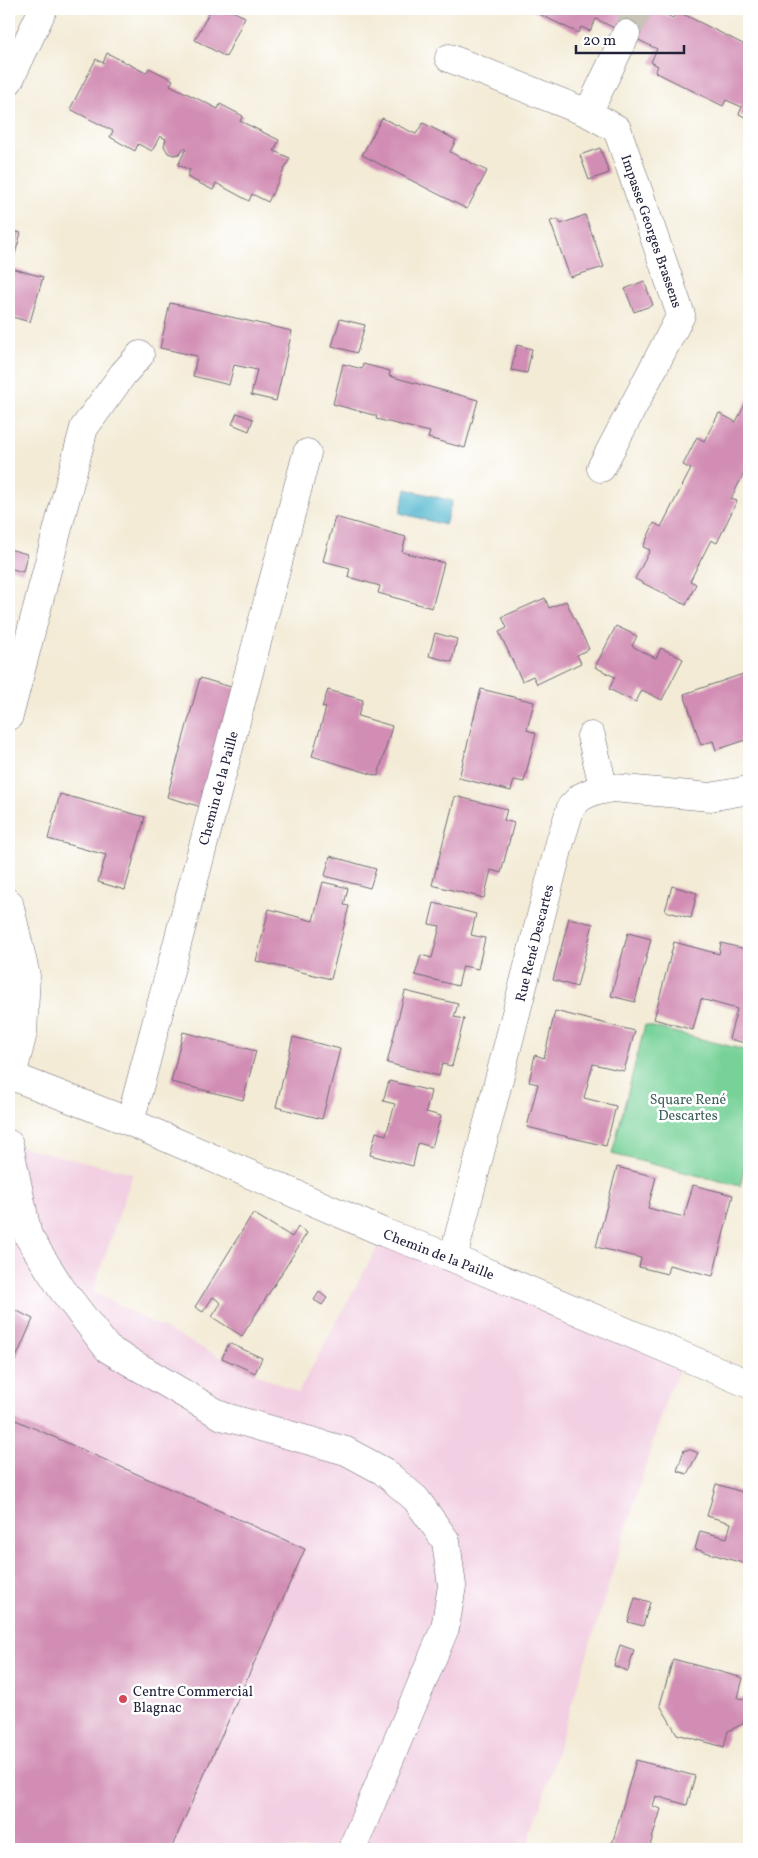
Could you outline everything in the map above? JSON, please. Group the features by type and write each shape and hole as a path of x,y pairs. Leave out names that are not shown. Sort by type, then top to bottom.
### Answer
{"street":[{"path":"9,81 43,9"},
{"path":"588,114 626,34"},
{"name":"Impasse Georges Brassens","path":"449,58 588,114 617,129 680,315 602,468"},
{"path":"9,716 84,428 122,374 140,355"},
{"name":"Chemin de la Paille","path":"130,1122 307,453"},
{"path":"591,736 604,790"},
{"name":"Rue René Descartes","path":"453,1258 565,823 572,807 594,791 614,788 710,797 749,790"},
{"path":"9,903 26,976 24,1033 10,1075"},
{"name":"Chemin de la Paille","path":"10,1075 130,1122 385,1232 453,1258 749,1384"},
{"path":"9,1144 28,1236 61,1288 108,1349 222,1416 346,1451 383,1471 416,1499 446,1541 452,1586 445,1628 352,1849"}],"shaded area":[{"path":"9,1144 133,1173 93,1292 222,1358 298,1393 385,1233 686,1356 667,1396 527,1849 9,1849"}],"green space":[{"name":"Square René Descartes","path":"645,1025 749,1051 749,1150 740,1186 612,1154"}],"water":[{"path":"406,489 452,501 445,525 400,513"}],"building":[{"path":"211,9 228,9 245,17 226,57 195,40"},
{"path":"529,9 653,9 673,18 677,11 749,47 749,119 739,114 742,107 726,100 723,106 655,72 658,66 651,62 657,49 596,19 590,31 581,27 578,33"},
{"path":"107,53 146,73 149,68 173,80 170,85 218,109 220,104 243,116 240,121 279,140 274,151 290,158 268,202 252,194 249,201 216,183 213,190 187,177 190,170 178,165 186,149 184,148 179,154 168,153 164,146 166,139 160,136 152,151 138,144 135,151 110,137 113,131 70,109 96,59 103,63"},
{"path":"382,118 416,134 423,123 456,140 450,152 487,171 467,209 362,155"},
{"path":"600,148 609,173 589,180 580,155"},
{"path":"585,215 604,267 570,277 550,221 558,219 561,224"},
{"path":"9,230 21,233 11,268 43,277 30,322 9,316"},
{"path":"644,281 653,305 634,312 625,289"},
{"path":"170,303 292,331 276,401 251,395 257,370 234,365 229,385 193,376 197,356 160,348"},
{"path":"340,319 365,325 357,353 332,346"},
{"path":"517,345 532,349 527,373 511,370"},
{"path":"343,364 362,369 363,364 390,371 389,376 478,400 465,448 428,438 430,432 376,419 377,416 333,404"},
{"path":"749,396 749,463 731,499 737,501 717,543 711,540 690,581 696,584 686,605 635,579 650,550 643,547 654,523 661,527 691,469 683,465 697,437 704,441 719,413 736,422"},
{"path":"237,413 253,419 249,431 232,424"},
{"path":"335,517 406,537 402,552 444,563 432,608 378,593 380,586 348,577 350,568 323,561"},
{"path":"9,549 27,554 23,572 9,568"},
{"path":"545,598 549,608 566,601 589,649 577,655 581,663 537,684 533,676 522,681 499,632 507,628 502,617"},
{"path":"616,626 637,636 632,646 643,652 656,658 661,648 683,659 662,700 642,690 636,702 621,695 609,689 615,677 595,667"},
{"path":"435,633 457,639 452,662 429,656"},
{"path":"749,672 749,739 716,750 713,741 701,745 684,694"},
{"path":"200,678 238,689 205,808 167,797"},
{"path":"481,689 534,702 527,730 536,733 524,782 514,780 511,791 459,778"},
{"path":"328,690 363,700 358,716 392,726 378,776 312,756 326,708 322,707"},
{"path":"60,794 145,817 125,890 98,882 106,855 48,839"},
{"path":"455,796 507,809 504,820 514,823 501,873 491,870 484,898 432,885"},
{"path":"330,856 376,869 370,888 325,876"},
{"path":"323,882 348,888 344,905 349,906 331,979 256,961 269,909 313,921"},
{"path":"672,886 697,893 691,918 665,911"},
{"path":"434,903 476,914 471,935 485,938 478,969 463,966 458,986 415,975 421,955 432,958 440,926 429,924"},
{"path":"569,918 593,924 577,987 553,980"},
{"path":"628,933 651,939 635,1002 611,996"},
{"path":"674,942 719,954 721,943 749,950 746,961 749,962 749,1044 729,1039 737,1009 701,999 693,1030 654,1019"},
{"path":"405,991 458,1004 454,1017 464,1019 452,1066 442,1064 439,1076 387,1063"},
{"path":"555,1011 635,1031 624,1071 593,1064 584,1098 616,1106 606,1146 527,1127 538,1084 529,1082 535,1055 544,1058"},
{"path":"183,1032 256,1051 243,1100 171,1082"},
{"path":"293,1037 340,1049 322,1119 276,1107"},
{"path":"389,1081 431,1091 426,1112 441,1116 432,1147 418,1143 413,1166 370,1155 376,1132 386,1135 395,1104 383,1101"},
{"path":"617,1167 656,1177 648,1208 684,1217 693,1185 733,1195 713,1276 669,1265 667,1274 639,1267 641,1258 596,1247"},
{"path":"253,1213 292,1237 298,1227 307,1233 242,1336 212,1317 221,1303 213,1297 203,1312 195,1307"},
{"path":"319,1292 327,1298 322,1305 314,1300"},
{"path":"9,1307 33,1319 9,1374"},
{"path":"229,1343 262,1358 255,1373 222,1358"},
{"name":"Centre Commercial Blagnac","path":"9,1417 305,1549 171,1849 9,1849"},
{"path":"684,1450 698,1453 687,1474 677,1471"},
{"path":"716,1484 749,1494 749,1565 695,1549 700,1531 727,1538 731,1523 707,1516"},
{"path":"635,1598 650,1602 643,1626 628,1622"},
{"path":"620,1645 634,1650 628,1671 614,1666"},
{"path":"673,1659 743,1678 738,1698 749,1700 743,1724 728,1731 724,1747 677,1734 660,1705"},
{"path":"636,1760 695,1776 687,1805 656,1796 653,1806 661,1809 649,1849 605,1849 606,1847 611,1848"}],"tunnel":[{"path":"626,34 638,9"}],"place":[{"name":"Centre Commercial Blagnac","path":"123,1699"}]}
